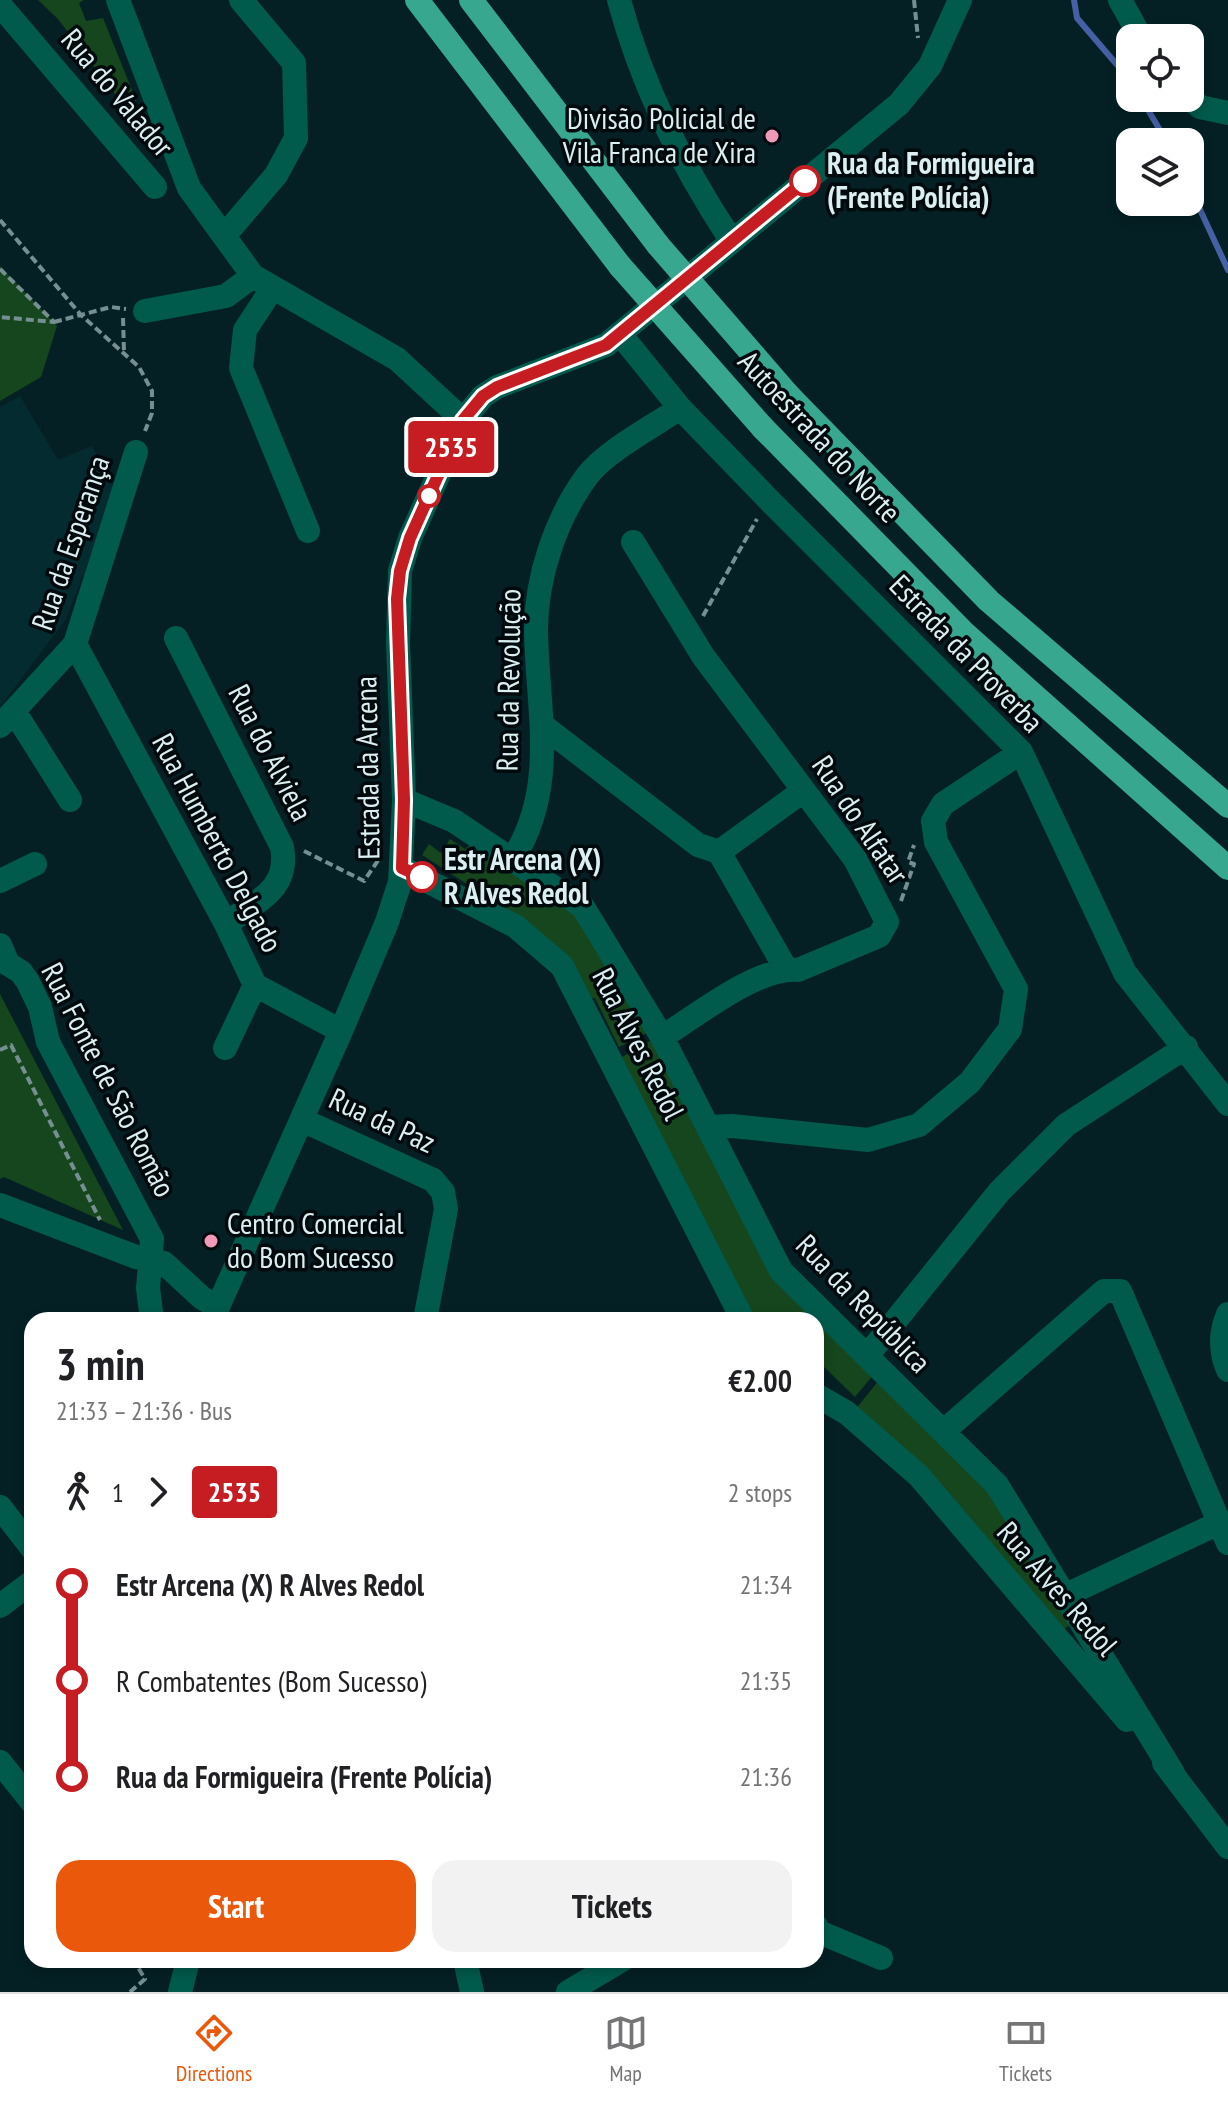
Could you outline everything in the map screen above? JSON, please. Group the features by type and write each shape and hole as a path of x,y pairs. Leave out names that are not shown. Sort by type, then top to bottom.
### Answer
{"highway":[{"name":"Autoestrada do Norte","path":"417,0 620,266 763,428 963,632 1228,868"},
{"name":"Autoestrada do Norte","path":"471,0 658,245 789,396 989,601 1228,806"}],"street":[{"path":"118,0 189,188 224,236 262,282 397,359 463,420"},
{"path":"224,236 276,175 296,138 294,63 241,0"},
{"path":"619,0 631,44 670,135 731,240"},
{"name":"Estrada da Arcena","path":"215,1312 387,922 403,858 404,800 397,628 400,571 410,538 463,420 483,396 497,387 592,353 620,334 911,93 930,66 960,0"},
{"path":"1120,0 1133,24"},
{"name":"Rua do Valador","path":"0,5 155,187"},
{"path":"1204,108 1228,113"},
{"path":"134,310 226,296 262,282"},
{"path":"262,282 245,330 241,368 308,531"},
{"name":"Estrada da Proverba","path":"620,334 680,408 1021,752 1125,973 1228,1104"},
{"name":"Rua da Revolução","path":"512,860 535,821 542,725 536,628 544,569 551,546 588,475 680,408"},
{"name":"Rua da Esperança","path":"7,718 75,644 136,452"},
{"name":"Rua do Alfatar","path":"633,542 691,637 855,859 887,922 879,936 798,970 786,969 760,977 662,1037"},
{"name":"Rua do Alviela","path":"176,638 282,847 283,875 226,924"},
{"name":"Rua Humberto Delgado","path":"75,644 226,924 255,985 341,1031"},
{"path":"7,718 70,800"},
{"path":"542,725 698,845 719,852 786,969"},
{"path":"708,1127 732,1126 868,1140 919,1125 970,1082 1010,1029 1016,989 936,842 933,821 943,804 1021,752"},
{"path":"719,852 803,791"},
{"name":"Rua da República","path":"404,800 454,821 583,907 662,1037 768,1252 781,1271 822,1312"},
{"name":"Rua Alves Redol","path":"403,858 515,926 562,966 739,1312"},
{"path":"0,881 35,864"},
{"name":"Rua Fonte de São Romão","path":"3,957 28,982 40,1007 48,1042 152,1239 148,1288 151,1312"},
{"path":"225,1048 255,985"},
{"path":"867,1356 999,1192 1066,1125 1186,1047"},
{"name":"Rua da Paz","path":"302,1120 433,1180 443,1192 446,1209 427,1312"},
{"path":"0,1205 172,1267 214,1312"},
{"path":"945,1430 1104,1291 1115,1290 1123,1294 1224,1533 1066,1595"},
{"name":"Rua da República","path":"824,1314 945,1430 997,1485 1173,1773"},
{"path":"1228,1314 1222,1328 1223,1359 1228,1370"},
{"name":"Rua Alves Redol","path":"824,1406 843,1410 919,1476 1173,1773 1228,1847"},
{"path":"0,1507 24,1538"},
{"path":"0,1606 24,1588"},
{"path":"0,1762 17,1795"},
{"path":"824,1934 881,1958"},
{"path":"180,1992 184,1968"},
{"path":"467,1968 472,1992"},
{"path":"568,1992 608,1968"}],"path":[{"path":"0,220 81,315 139,367 152,391 152,413 136,452"},
{"path":"0,269 54,322"},
{"path":"0,317 54,322 111,307 134,310 124,352"},
{"path":"691,637 768,499"},
{"path":"899,908 914,864 908,862 916,840"},
{"path":"282,847 308,851 364,881 383,852 403,858"},
{"path":"0,1050 11,1045 100,1221 90,1239"},
{"path":"130,1992 145,1979 138,1968"}],"shaded area":[{"path":"20,396 58,460 92,446 115,492 66,619 0,707 0,407"}],"green space":[{"path":"38,0 84,0 79,3 86,21 103,18 136,100 135,116 127,110 58,19"},
{"path":"0,266 57,326 41,377 0,401"},
{"path":"450,839 465,849 472,843 580,917 649,1032 619,1047 595,998 586,999 492,908 493,901 422,855 429,844 441,853"},
{"path":"0,994 123,1230 4,1177 0,1179"},
{"path":"653,1039 764,1260 815,1312 748,1312 743,1306 620,1058"},
{"path":"824,1321 875,1373 855,1397 824,1367"},
{"path":"880,1379 996,1496 1075,1622 1061,1631 854,1411"}],"waterway":[{"path":"1074,0 1077,18 1116,64"},
{"path":"1149,112 1159,128"},
{"path":"1203,216 1228,270"}],"bus line":[{"name":"2535","path":"422,877 402,868 404,800 398,583 410,538 463,420 483,396 497,387 592,353 606,345 805,181"}],"place":[{"name":"Divisão Policial de Vila Franca de Xira","path":"772,136"},
{"name":"Rua da Formigueira (Frente Polícia)","path":"805,181"},
{"name":"Estr Arcena (X) R Alves Redol","path":"422,877"},
{"name":"Centro Comercial do Bom Sucesso","path":"211,1241"}]}
